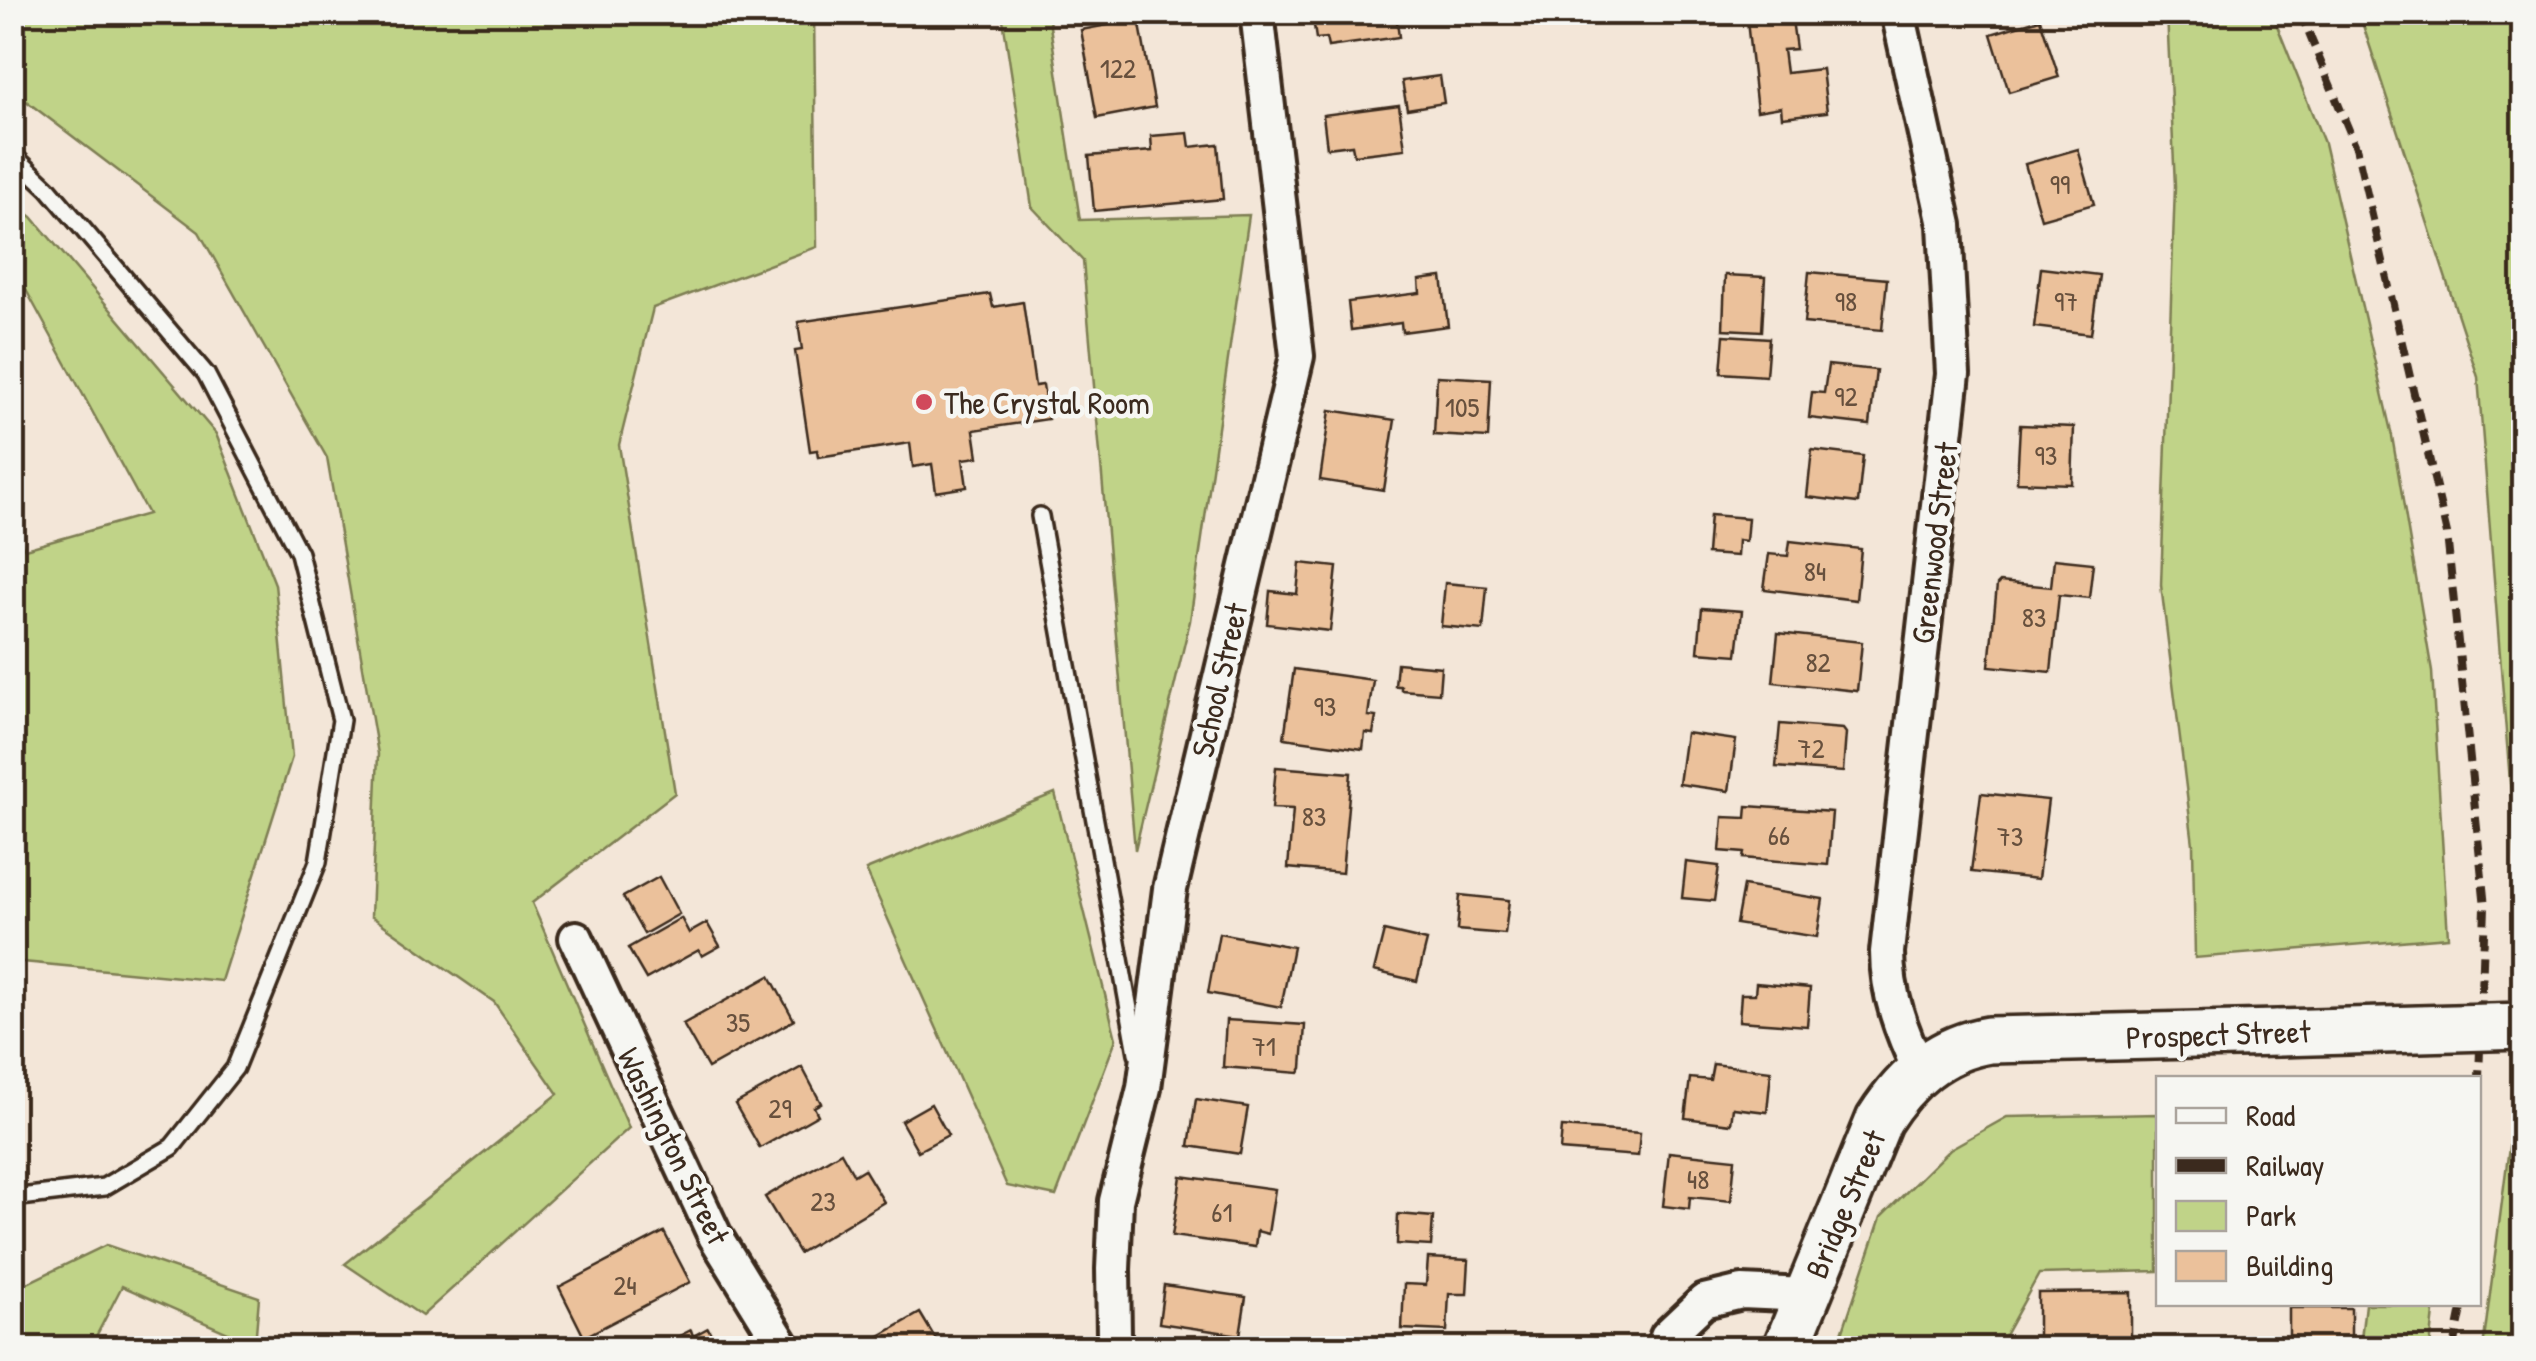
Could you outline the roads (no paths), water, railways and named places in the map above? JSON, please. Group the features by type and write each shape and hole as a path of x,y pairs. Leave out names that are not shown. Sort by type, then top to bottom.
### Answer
{"main road":[{"name":"Prospect Street","path":"1920,1070 1958,1048 1989,1040 2524,1026"},
{"name":"Bridge Street","path":"1786,1348 1879,1120 1920,1070"}],"street":[{"name":"School Street","path":"1116,1348 1112,1269 1116,1201 1144,1088 1170,889 1297,356 1257,12"},
{"name":"Greenwood Street","path":"1898,12 1945,225 1953,374 1887,952 1894,1005 1920,1070"},
{"name":"Washington Street","path":"576,938 715,1236 784,1348"},
{"path":"1663,1348 1668,1336 1704,1301 1742,1292 1807,1295"}],"lane":[{"path":"12,154 48,188 206,374 299,553 341,720 318,862 235,1068 172,1147 104,1186 12,1198"},
{"path":"1040,516 1144,1088"}],"railway":[{"path":"2300,12 2356,147 2447,534 2485,907 2479,1076"},
{"path":"2454,1348 2463,1306"}],"place":[{"name":"The Crystal Room","path":"924,402"}]}
